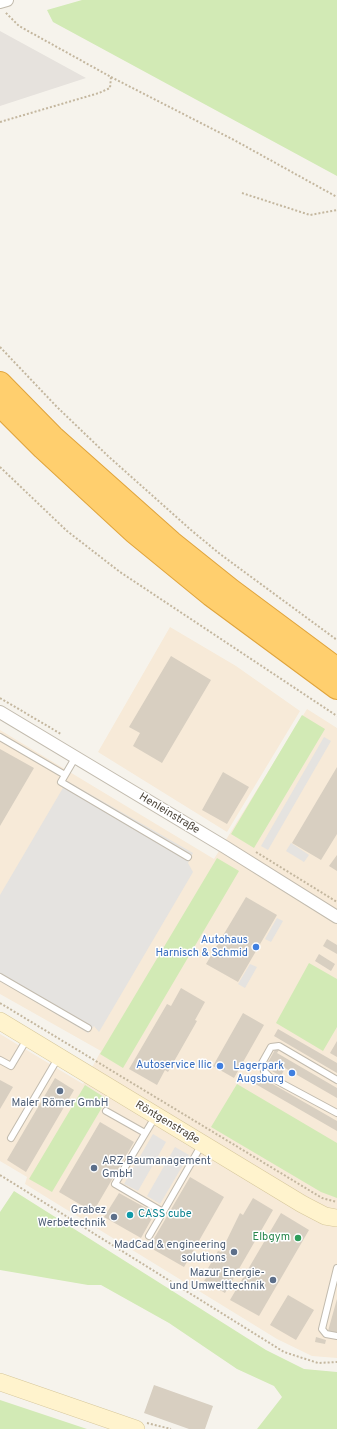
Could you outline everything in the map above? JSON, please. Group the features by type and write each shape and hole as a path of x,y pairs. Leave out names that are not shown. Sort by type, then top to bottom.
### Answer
{"highway":[{"path":"0,383 54,437 170,542 231,590 337,668"},
{"path":"0,405 134,532 222,603 337,688"}],"street":[{"path":"0,2 7,0"},
{"name":"Henleinstraße","path":"0,712 225,847 337,917"},
{"name":"Röntgenstraße","path":"0,1021 302,1204 325,1216 337,1218"},
{"path":"0,1382 136,1429"}],"lane":[{"path":"0,737 65,775"},
{"path":"75,758 61,782 188,857"},
{"path":"0,976 88,1028"},
{"path":"0,1060 11,1066 28,1038"},
{"path":"337,1080 279,1046 271,1047 262,1063 264,1071 270,1077 337,1113"},
{"path":"11,1138 59,1057"},
{"path":"106,1110 145,1133"},
{"path":"155,1116 115,1184 163,1212"},
{"path":"149,1236 202,1144"},
{"path":"337,1268 322,1329 326,1334 337,1336"}],"path":[{"path":"0,7 19,26 111,77 234,140 337,197"},
{"path":"0,122 99,94 110,88 111,77"},
{"path":"242,193 310,215 337,210"},
{"path":"0,347 57,407 108,456 191,530 220,554 337,640"},
{"path":"0,467 67,531 120,572 337,716"},
{"path":"0,1003 322,1198 337,1202"},
{"path":"0,1175 284,1352 318,1363 337,1362"}],"shaded area":[{"path":"0,31 86,78 0,106"},
{"path":"170,627 236,666 300,711 227,832 98,752"},
{"path":"307,709 337,728 337,1358 312,1356 277,1339 25,1184 27,1177 0,1161 0,1034 83,1084 101,1051 0,994 0,730 214,859"},
{"path":"324,737 331,741 268,850 261,846"},
{"path":"67,781 193,853 188,863 193,872 99,1032 94,1026 88,1033 0,981 0,895"},
{"path":"291,843 309,855 304,862 286,851"},
{"path":"277,918 283,921 271,942 265,939"},
{"path":"250,964 257,967 245,988 238,984"},
{"path":"153,1134 166,1142 138,1191 124,1184"},
{"path":"175,1147 189,1155 160,1204 147,1196"}],"green space":[{"path":"82,0 337,0 337,176 53,22 47,10"},
{"path":"302,715 325,729 254,848 231,834"},
{"path":"217,858 239,871 123,1068 100,1054"},
{"path":"309,963 337,979 337,1027 323,1051 276,1023"},
{"path":"237,1084 337,1143 337,1198 321,1192 211,1127"},
{"path":"85,1085 107,1099 52,1192 29,1179"},
{"path":"14,1191 266,1350 304,1369 337,1372 337,1429 257,1429 282,1397 274,1386 237,1369 169,1323 101,1285 88,1285 0,1270 0,1212"},
{"path":"0,1400 87,1429 0,1429"}],"building":[{"path":"171,656 211,680 162,763 133,746 140,733 129,727"},
{"path":"0,749 34,768 0,826"},
{"path":"337,767 337,834 321,860 292,843"},
{"path":"223,772 249,787 227,824 202,810"},
{"path":"337,855 337,871 329,866"},
{"path":"246,897 277,915 238,982 206,964"},
{"path":"327,939 337,945 337,954 323,946"},
{"path":"319,954 335,964 331,971 315,961"},
{"path":"181,988 205,1002 195,1020 197,1021 168,1072 165,1070 157,1085 129,1069 167,1004 171,1006"},
{"path":"243,1013 264,1025 234,1078 213,1066"},
{"path":"278,1029 337,1063 337,1073 274,1036"},
{"path":"337,1041 337,1057 330,1053"},
{"path":"276,1048 279,1050 277,1053 337,1088 337,1098 285,1068 281,1076 268,1069 270,1066 267,1064"},
{"path":"257,1075 337,1121 337,1131 252,1082"},
{"path":"55,1078 74,1090 26,1172 7,1160"},
{"path":"0,1080 13,1087 0,1109"},
{"path":"100,1122 134,1142 93,1212 59,1192"},
{"path":"190,1177 224,1197 184,1267 149,1247"},
{"name":"CASS cube","path":"119,1193 155,1213 141,1238 104,1217"},
{"path":"253,1198 273,1210 225,1293 204,1281 210,1272 207,1270 218,1251 221,1252 240,1213 243,1215"},
{"path":"281,1213 309,1230 259,1316 230,1300"},
{"path":"288,1295 314,1310 296,1340 270,1325"},
{"path":"337,1299 337,1333 328,1331"},
{"path":"316,1337 326,1340 325,1344 315,1342"},
{"path":"154,1385 213,1406 205,1429 189,1429 144,1413"}],"place":[{"name":"Autohaus Harnisch & Schmid","path":"256,947"},
{"name":"Autoservice Ilic","path":"220,1066"},
{"name":"Lagerpark Augsburg","path":"292,1073"},
{"name":"Maler Römer GmbH","path":"60,1091"},
{"name":"ARZ Baumanagement GmbH","path":"94,1168"},
{"name":"CASS cube","path":"130,1215"},
{"name":"Grabez Werbetechnik","path":"114,1217"},
{"name":"Elbgym","path":"298,1238"},
{"name":"MadCad & engineering solutions","path":"234,1252"},
{"name":"Mazur Energie- und Umwelttechnik","path":"273,1280"}]}
